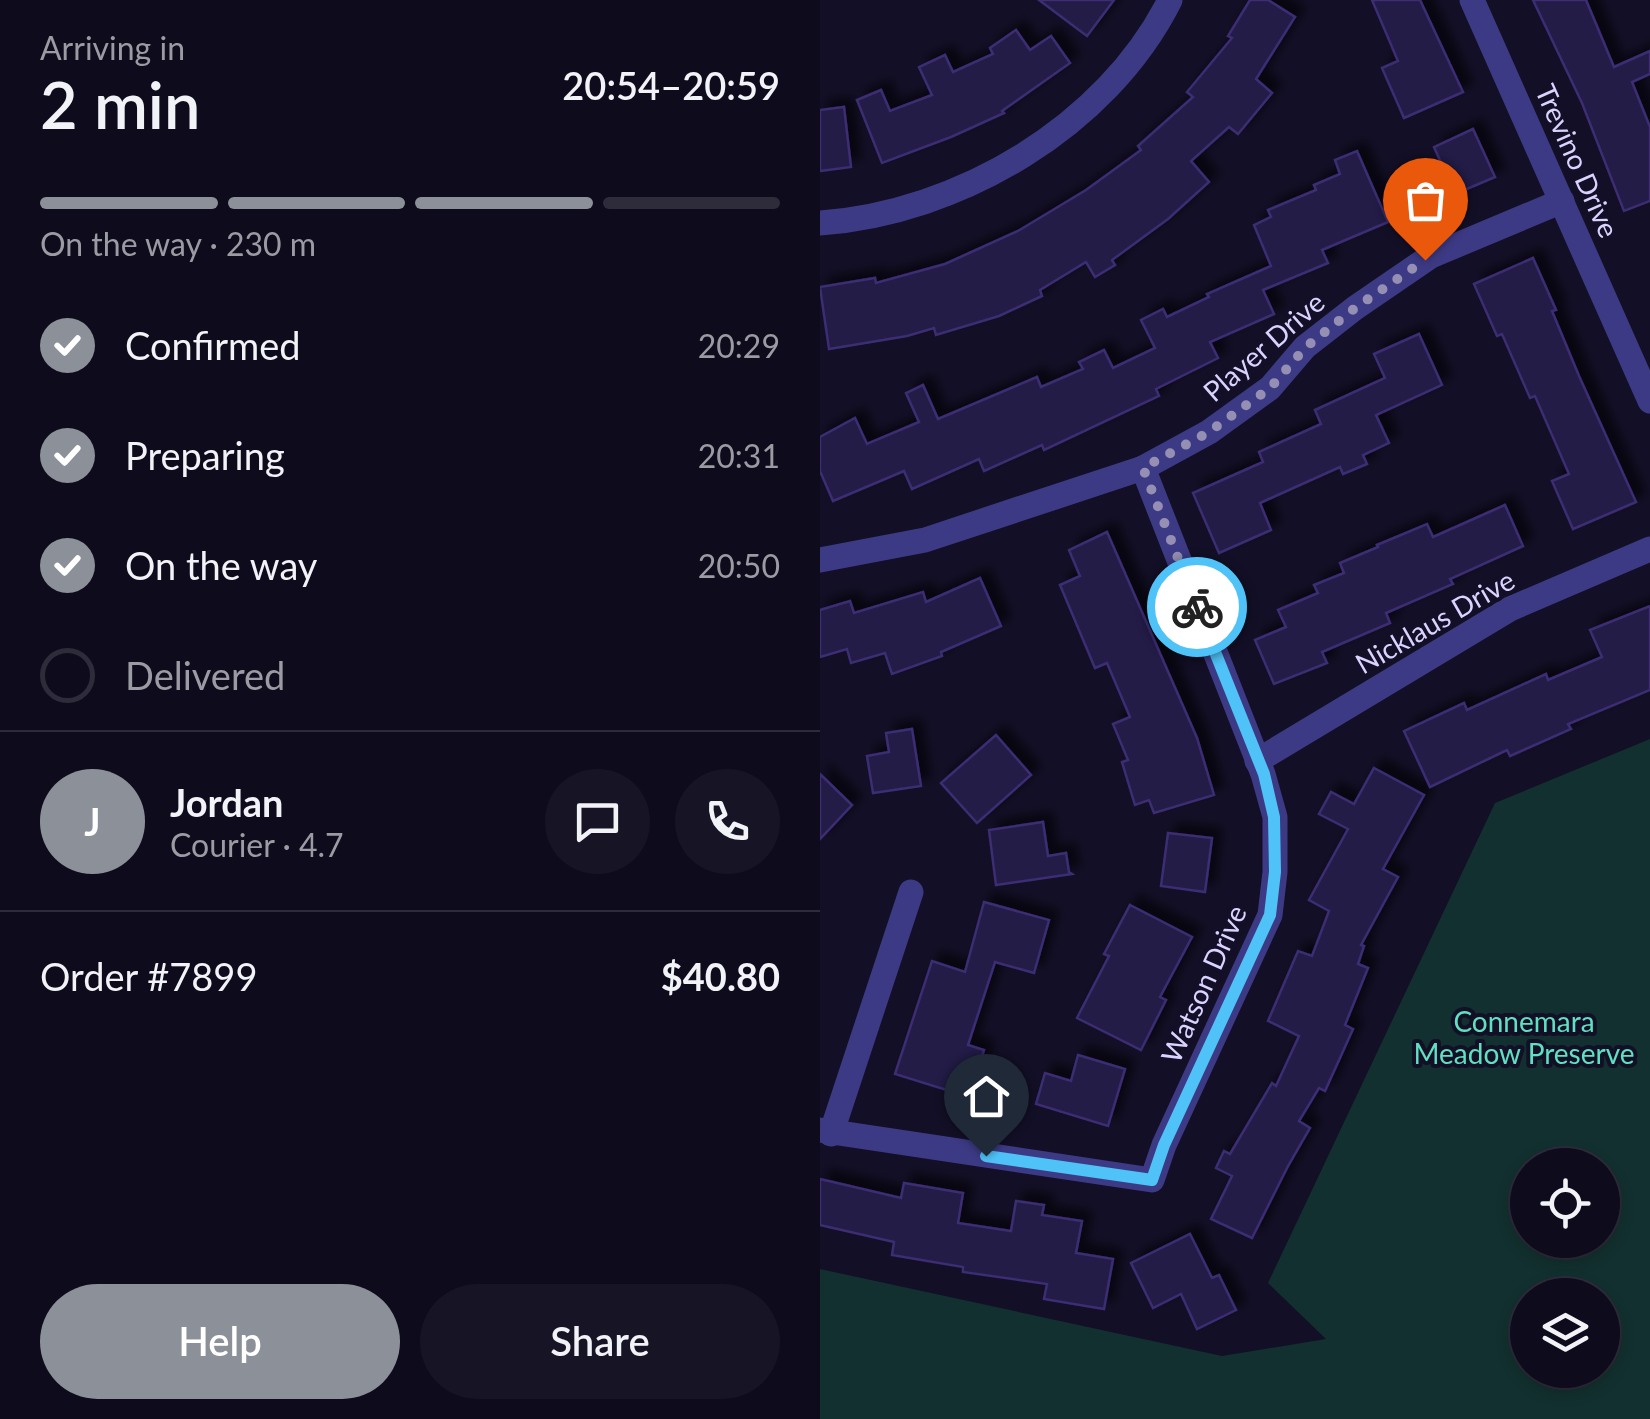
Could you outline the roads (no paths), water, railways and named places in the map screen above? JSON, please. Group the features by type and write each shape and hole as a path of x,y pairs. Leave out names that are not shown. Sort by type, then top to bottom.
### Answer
{"street":[{"path":"820,223 906,210 964,187 1024,154 1086,108 1132,60 1170,0"},
{"name":"Trevino Drive","path":"1472,0 1650,401"},
{"name":"Player Drive","path":"820,560 925,540 1143,468 1224,421 1270,388 1318,337 1431,256 1562,201"},
{"name":"Watson Drive","path":"826,1132 1152,1180 1164,1145 1270,915 1275,872 1274,817 1258,761 1143,468"},
{"name":"Nicklaus Drive","path":"1258,761 1510,609 1650,549"},
{"path":"826,1132 910,892"}],"park label":[{"name":"Connemara Meadow Preserve","path":"1524,1038"}]}
